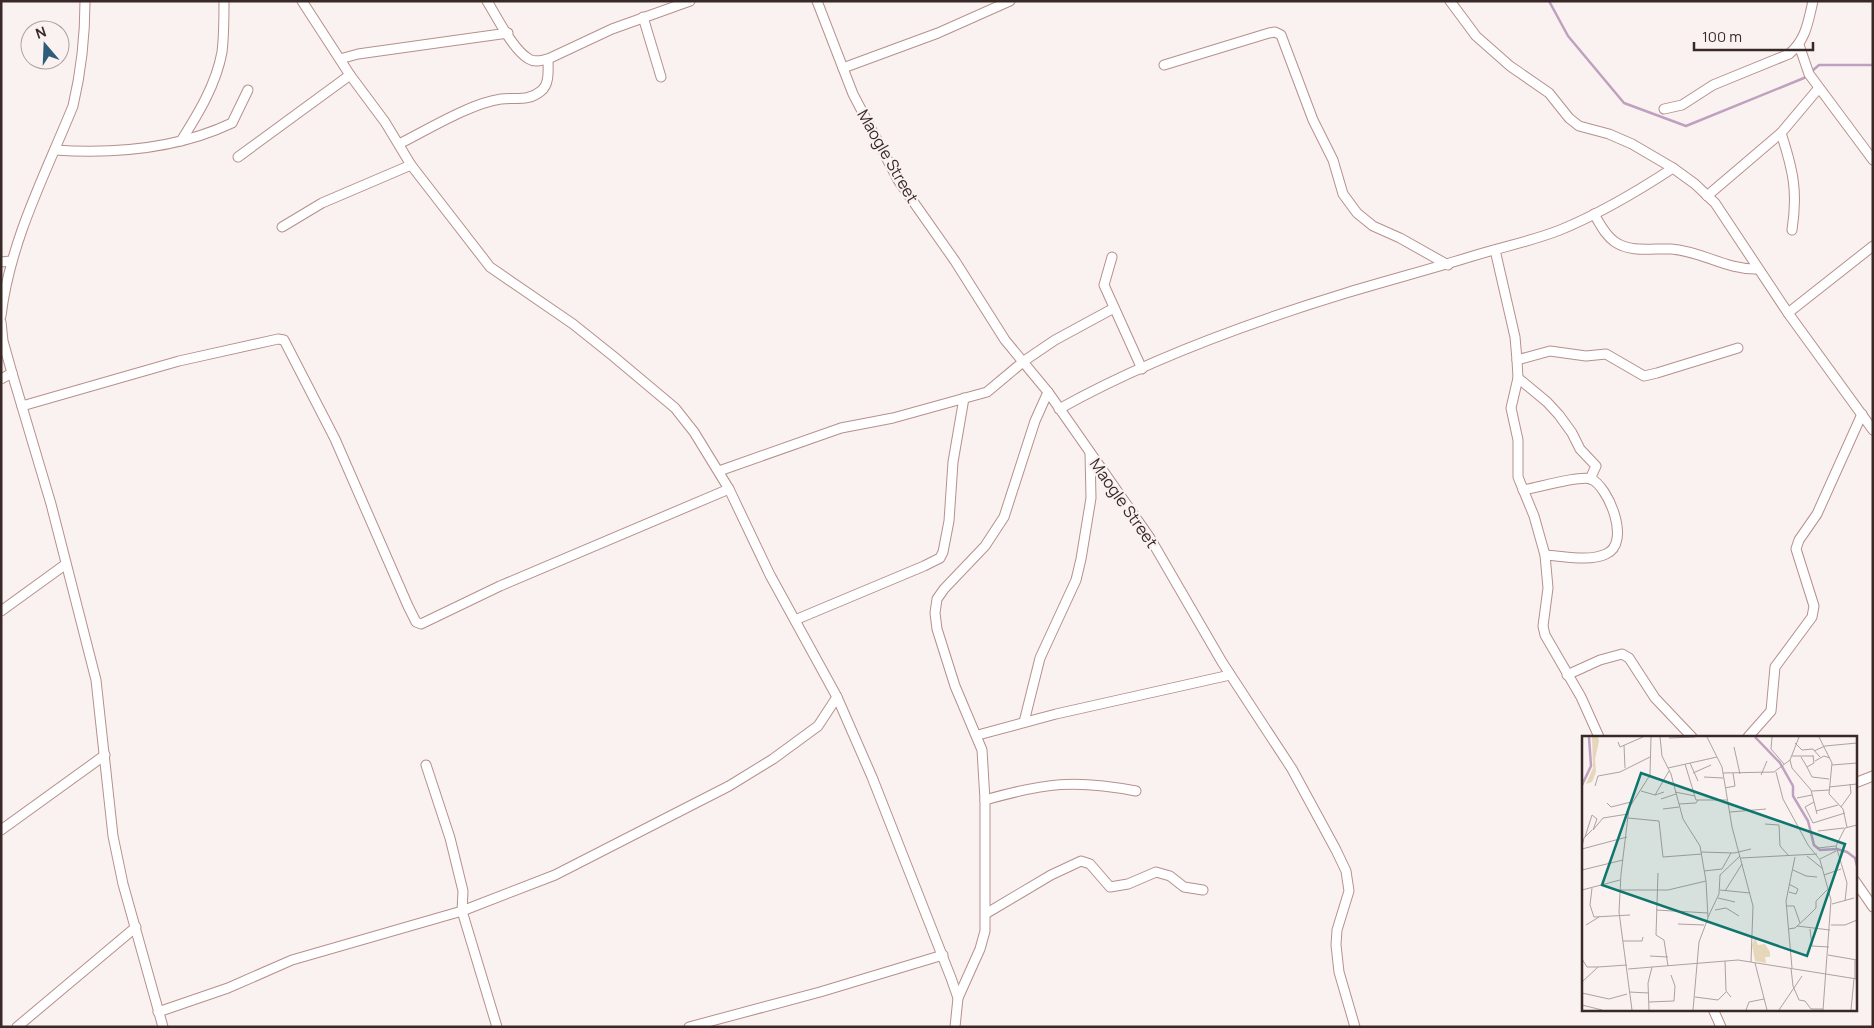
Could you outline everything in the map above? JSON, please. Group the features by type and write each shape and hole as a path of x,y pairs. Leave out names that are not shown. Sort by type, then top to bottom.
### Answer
{"street":[{"path":"1,316 11,261 33,198 73,106 85,27 85,1"},
{"path":"181,141 196,116 216,71 222,52 224,1"},
{"path":"302,1 350,75 373,104 411,165 490,267 579,329 675,408 694,432 729,489 794,620 837,697 866,761 889,824 943,955 958,998"},
{"path":"487,1 519,51 530,60 537,61 548,59 643,17 690,1"},
{"name":"Maogle Street","path":"817,1 843,68 883,154 898,180 954,261 1005,340 1048,392 1150,538 1230,675 1292,769 1346,871 1349,891 1337,930 1336,945 1339,972 1355,1027"},
{"path":"843,68 938,33 1010,1"},
{"path":"1450,1 1476,36 1510,66 1549,93 1569,118 1579,126 1609,134 1632,144 1673,168 1707,196 1727,220 1757,269 1788,314 1873,430"},
{"path":"1664,109 1688,103 1713,85 1789,54 1799,46 1804,38 1813,1"},
{"path":"643,17 661,76"},
{"path":"1164,65 1269,32 1281,35 1313,120 1324,139 1343,194 1348,202 1373,226 1400,238 1448,265"},
{"path":"340,59 358,54 508,33"},
{"path":"1799,46 1806,69 1818,88 1844,118 1873,160"},
{"path":"399,144 484,103 501,99 528,98 542,91 547,83 548,59"},
{"path":"238,157 350,75"},
{"path":"1707,196 1747,159 1781,133 1818,88"},
{"path":"55,150 110,151 144,148 181,141 232,123 248,90"},
{"path":"1781,133 1793,171 1796,205 1792,230"},
{"path":"282,227 322,203 411,165"},
{"path":"1060,409 1142,369 1204,343 1345,294 1448,265 1560,230 1594,214 1673,168"},
{"path":"1594,214 1609,237 1627,248 1672,249 1697,254 1731,267 1757,269"},
{"path":"1788,314 1873,246"},
{"path":"1495,250 1515,337 1518,378 1512,408 1518,440 1518,477 1537,523 1545,555 1548,588 1543,626 1545,634 1598,736"},
{"path":"1112,257 1104,285 1142,369"},
{"path":"1,262 11,261"},
{"path":"719,471 841,428 893,418 994,388 1024,361 1055,340 1114,308"},
{"path":"1,322 3,341 66,564 96,680 113,836 123,884 163,1027"},
{"path":"22,406 179,360 278,339 284,340 331,431 408,606 416,622 421,624 500,586 729,489"},
{"path":"1517,360 1550,351 1586,356 1606,354 1644,376 1738,348"},
{"path":"1,378 12,373"},
{"path":"1518,378 1548,402 1567,425 1580,449 1596,466 1590,479"},
{"path":"955,1027 958,998 980,950 987,913 984,765 978,735 955,686 937,629 935,612 937,599 944,589 985,546 1004,517 1035,421 1048,392"},
{"path":"794,620 940,558 949,522 952,462 964,398"},
{"path":"1749,736 1771,711 1775,667 1812,617 1814,606 1796,549 1799,540 1817,514 1862,414"},
{"path":"1024,722 1040,658 1076,580 1082,559 1091,498 1090,453"},
{"path":"1523,490 1579,479 1590,479 1596,483 1610,503 1620,536 1616,547 1606,554 1593,557 1545,555"},
{"path":"1,611 66,564"},
{"path":"1567,675 1600,660 1622,654 1629,658 1656,698 1691,736"},
{"path":"978,735 1024,722 1230,675"},
{"path":"158,1012 228,988 292,960 462,911 555,875 729,786 773,759 818,726 837,697"},
{"path":"1,830 105,755"},
{"path":"426,765 450,838 463,890 462,911 497,1027"},
{"path":"1856,783 1873,776"},
{"path":"985,800 1053,783 1102,784 1136,791"},
{"path":"987,913 1051,875 1081,861 1090,864 1110,887 1128,884 1156,872 1170,876 1184,887 1203,890"},
{"path":"1856,882 1873,907"},
{"path":"17,1027 136,928"},
{"path":"689,1027 820,992 943,955"},
{"path":"1714,1010 1722,1027"}],"waterway":[{"path":"1549,1 1568,36 1624,103 1686,126 1804,78 1819,65 1873,65"}]}
